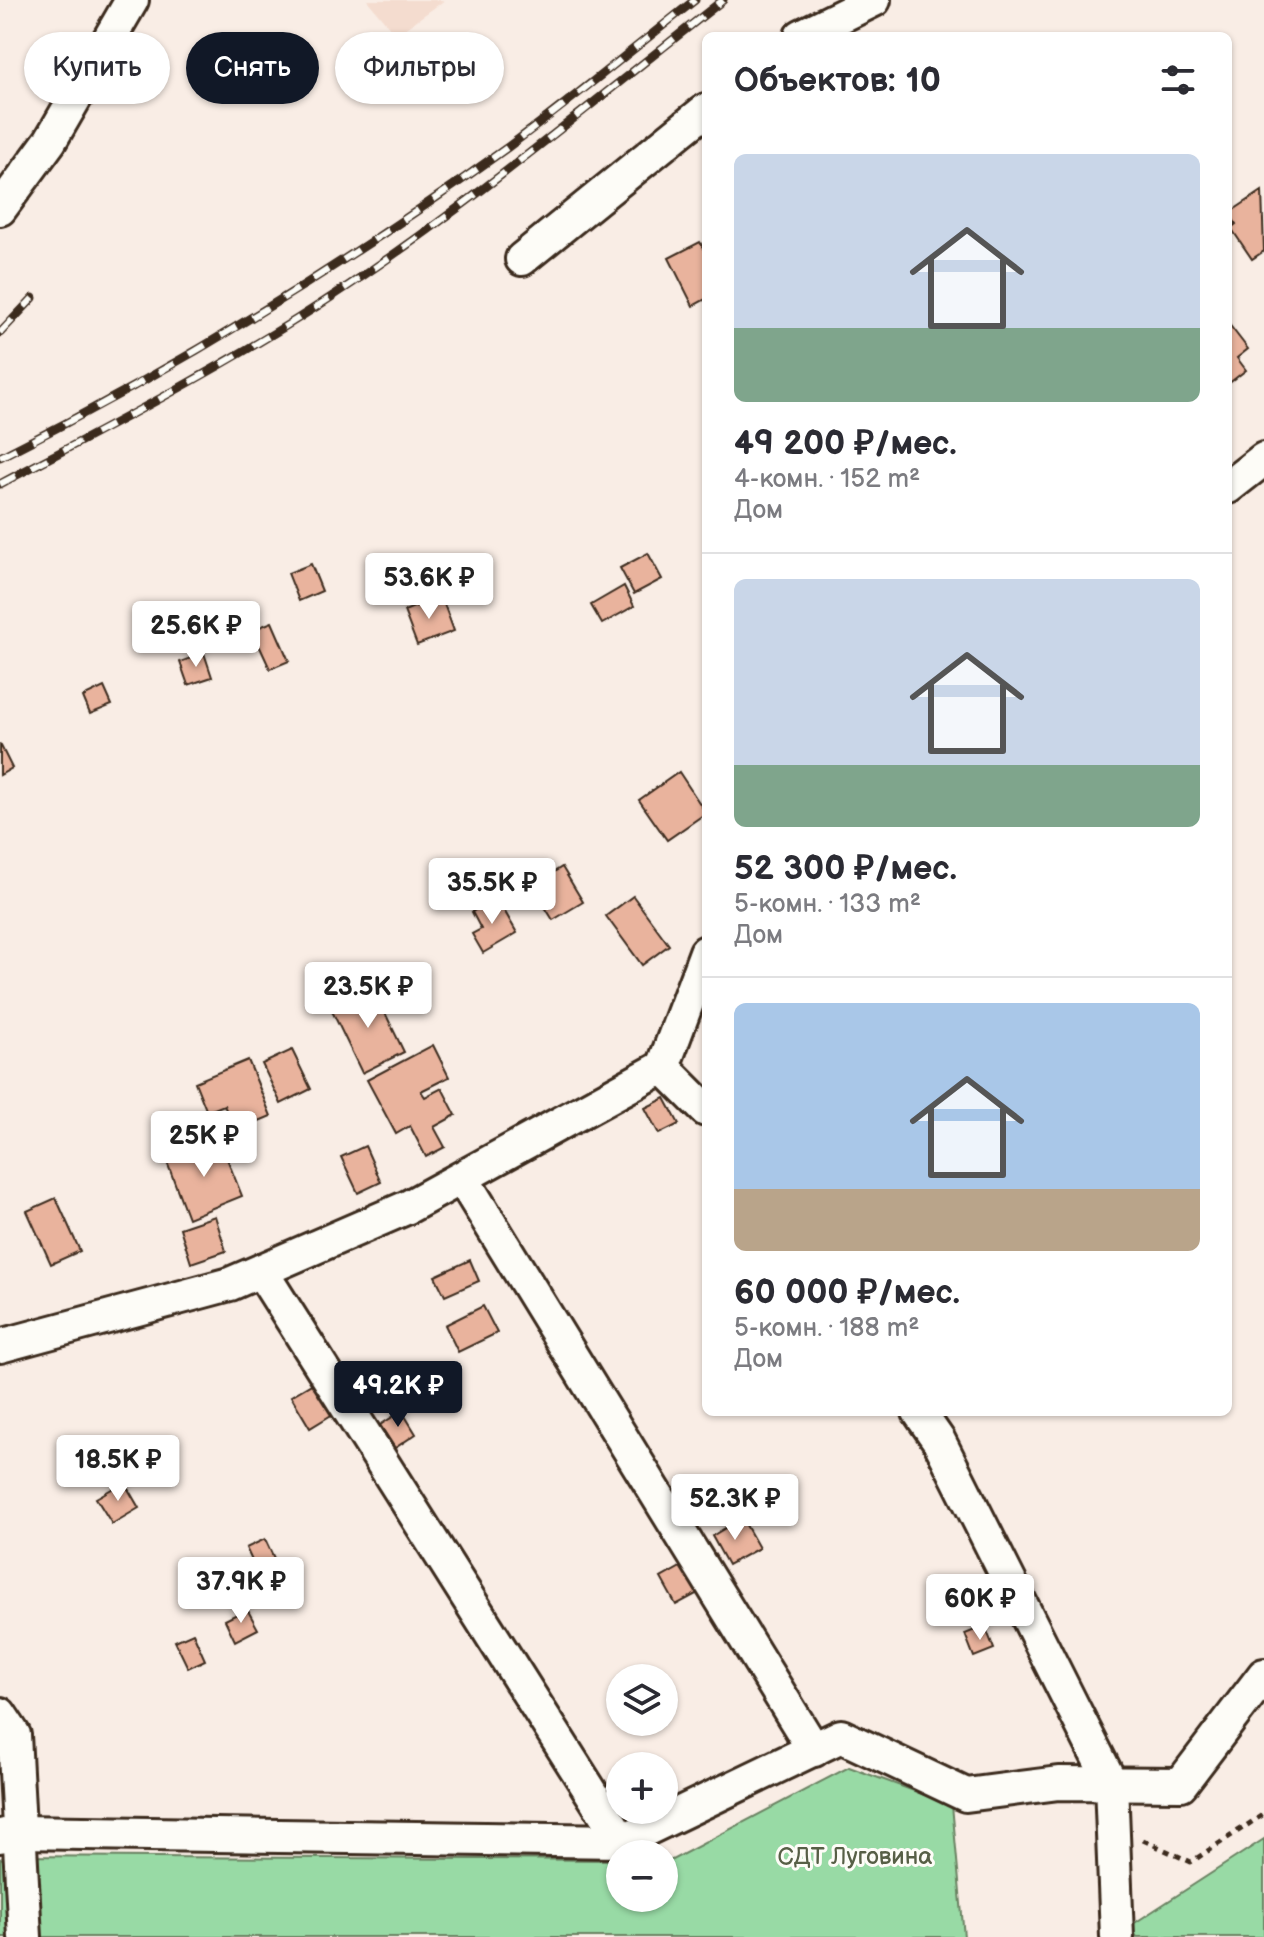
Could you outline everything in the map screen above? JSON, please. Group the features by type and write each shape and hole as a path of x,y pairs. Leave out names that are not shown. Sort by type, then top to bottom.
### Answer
{"street":[{"path":"0,209 50,141 132,0"},
{"path":"809,32 874,0"},
{"path":"522,259 702,113"},
{"path":"1232,484 1264,459"},
{"path":"0,1346 230,1284 408,1207 462,1178 663,1067 702,963"},
{"path":"663,1067 702,1106"},
{"path":"462,1178 814,1750"},
{"path":"261,1271 621,1840"},
{"path":"922,1416 939,1441 1111,1783 1117,1937"},
{"path":"624,1840 841,1736 966,1795 1059,1783 1181,1784 1264,1675"},
{"path":"0,1714 14,1735 9,1834 25,1937"},
{"path":"9,1834 606,1841"}],"path":[{"path":"1113,1826 1191,1862 1264,1814"}],"shaded area":[{"path":"367,0 445,0 400,32 394,32"}],"green space":[{"name":"СДТ Луговина","path":"849,1767 952,1805 964,1937 0,1937 0,1859 9,1856 606,1860 606,1912 678,1912 678,1857"},
{"path":"1264,1839 1264,1937 1137,1937 1130,1926"}],"building":[{"path":"1262,191 1264,251 1252,259 1232,229 1236,224 1232,211"},
{"path":"700,242 702,301 693,306 669,258"},
{"path":"1232,328 1248,349 1237,358 1246,370 1232,381"},
{"path":"648,553 662,579 634,594 620,568"},
{"path":"311,564 322,591 299,601 288,573"},
{"path":"624,586 634,606 602,624 591,605"},
{"path":"441,596 454,631 417,645 404,611"},
{"path":"272,622 289,661 270,669 252,630"},
{"path":"204,653 212,677 188,685 180,662"},
{"path":"104,687 112,705 90,714 83,697"},
{"path":"0,744 12,768 0,775"},
{"path":"679,772 702,807 702,816 667,840 639,800"},
{"path":"562,867 583,902 553,920 532,886"},
{"path":"633,896 669,945 642,965 606,916"},
{"path":"497,898 517,933 483,953 472,934 481,929 472,912"},
{"path":"373,988 404,1052 362,1073 331,1009"},
{"path":"433,1045 449,1077 421,1091 425,1097 442,1088 456,1115 434,1127 445,1147 426,1157 410,1126 396,1134 367,1080"},
{"path":"292,1050 311,1089 281,1104 262,1064"},
{"path":"248,1060 271,1116 235,1131 224,1105 207,1112 195,1082"},
{"path":"665,1098 679,1124 659,1134 645,1108"},
{"path":"220,1141 242,1196 188,1218 167,1162"},
{"path":"365,1146 381,1182 358,1193 341,1157"},
{"path":"56,1198 80,1251 51,1264 27,1211"},
{"path":"215,1216 226,1251 191,1263 180,1228"},
{"path":"470,1260 479,1281 445,1296 435,1276"},
{"path":"483,1306 497,1333 458,1352 445,1325"},
{"path":"315,1382 333,1414 310,1428 291,1396"},
{"path":"402,1411 416,1434 395,1448 380,1425"},
{"path":"124,1482 139,1508 112,1524 96,1498"},
{"path":"742,1518 759,1548 728,1565 712,1536"},
{"path":"265,1539 279,1569 260,1578 246,1548"},
{"path":"693,1560 709,1587 676,1605 661,1578"},
{"path":"247,1609 258,1629 235,1641 225,1620"},
{"path":"985,1626 994,1649 974,1657 965,1634"},
{"path":"193,1633 205,1660 188,1668 175,1641"}],"railway":[{"path":"0,457 197,350 386,232 532,129 695,0"},
{"path":"0,484 224,363 353,283 514,165 723,0"},
{"path":"0,333 33,298"}]}
